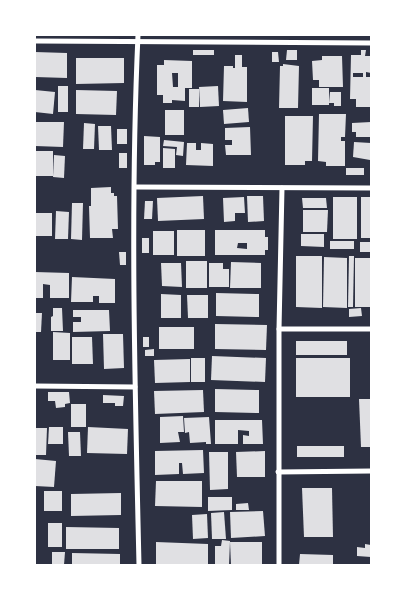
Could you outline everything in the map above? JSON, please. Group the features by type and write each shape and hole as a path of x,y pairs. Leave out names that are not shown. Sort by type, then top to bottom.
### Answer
{"street":[{"path":"35,41 138,38 371,43"},
{"path":"138,38 135,187 135,386 139,565"},
{"path":"135,187 371,188"},
{"path":"279,565 279,329 282,188"},
{"path":"279,329 371,329"},
{"path":"35,386 135,386"},
{"path":"278,472 371,471"}],"building":[{"path":"193,50 214,50 214,55 193,55"},
{"path":"287,50 297,50 297,60 286,60"},
{"path":"361,50 366,50 365,56 371,56 371,73 366,72 366,77 371,77 371,107 356,107 356,99 350,99 351,55 361,55","holes":["353,73 363,73 363,77 353,77"]},
{"path":"35,52 67,53 67,78 35,77"},
{"path":"272,52 278,52 279,62 272,62"},
{"path":"235,55 242,55 242,67 247,67 247,102 223,101 224,66 233,66 235,68"},
{"path":"322,56 342,56 343,87 319,87 319,80 313,80 312,61 322,60"},
{"path":"76,58 124,58 124,83 76,84"},
{"path":"164,60 192,61 192,88 185,88 185,101 172,100 172,103 163,103 163,95 157,95 157,65 164,65","holes":["172,73 178,73 178,87 173,87"]},
{"path":"283,64 299,66 298,108 279,108 280,66 283,66"},
{"path":"58,86 68,86 68,112 58,112"},
{"path":"218,86 219,106 200,107 199,87"},
{"path":"312,88 329,88 329,105 312,105"},
{"path":"189,89 199,89 199,107 189,107"},
{"path":"35,90 55,92 53,114 35,112"},
{"path":"76,90 117,91 116,115 76,114"},
{"path":"330,92 341,92 341,106 334,106 334,103 329,103"},
{"path":"248,108 249,122 224,124 223,110"},
{"path":"165,110 184,110 184,135 165,135"},
{"path":"319,114 346,114 345,137 341,137 341,141 345,141 345,166 326,166 326,162 318,161"},
{"path":"285,116 313,116 312,161 305,161 305,165 285,165"},
{"path":"35,122 64,122 63,147 35,146"},
{"path":"371,122 371,137 356,137 356,132 352,132 352,123"},
{"path":"84,123 95,124 94,149 83,149"},
{"path":"98,126 111,126 112,150 99,150"},
{"path":"250,127 251,155 226,155 225,145 232,145 232,140 225,140 225,128"},
{"path":"117,129 127,129 127,144 117,144"},
{"path":"144,136 160,137 160,162 155,162 155,165 144,165"},
{"path":"164,140 184,142 183,156 176,155 177,147 163,146"},
{"path":"354,142 371,143 370,160 353,157"},
{"path":"187,143 196,143 196,150 201,150 201,143 213,144 213,166 186,165"},
{"path":"163,148 175,149 175,168 163,168"},
{"path":"35,151 53,151 53,176 35,176"},
{"path":"119,153 127,153 127,168 119,168"},
{"path":"54,155 65,156 64,178 53,177"},
{"path":"346,168 364,168 364,175 346,175"},
{"path":"111,187 111,193 117,196 118,229 112,229 113,238 90,238 89,206 91,206 91,188"},
{"path":"203,196 204,219 158,221 157,198"},
{"path":"247,196 263,196 264,221 248,222"},
{"path":"244,197 245,213 235,213 235,221 224,222 223,198"},
{"path":"333,197 357,197 357,239 333,239"},
{"path":"361,197 371,197 371,238 361,238"},
{"path":"302,198 326,198 327,208 303,208"},
{"path":"145,201 153,201 152,219 144,219"},
{"path":"72,203 83,203 82,240 71,239"},
{"path":"303,210 328,210 327,232 303,232"},
{"path":"56,211 69,212 68,239 55,239"},
{"path":"35,213 52,213 52,236 35,236"},
{"path":"177,230 205,230 205,256 177,256"},
{"path":"215,230 265,230 265,237 268,237 268,250 265,250 265,255 215,255","holes":["238,243 247,243 247,249 237,248"]},
{"path":"153,231 174,231 174,255 153,255"},
{"path":"301,234 324,234 324,247 301,246"},
{"path":"142,238 149,238 149,253 142,253"},
{"path":"330,241 354,241 354,249 330,249"},
{"path":"360,242 371,242 371,252 360,252"},
{"path":"119,252 126,252 126,265 120,265"},
{"path":"296,256 322,256 322,308 296,307"},
{"path":"349,256 354,256 353,307 348,307"},
{"path":"324,257 347,258 347,308 323,307"},
{"path":"355,258 371,258 371,307 355,307"},
{"path":"186,261 207,261 207,288 186,288"},
{"path":"231,262 261,263 261,288 230,288"},
{"path":"161,263 181,263 182,287 162,286"},
{"path":"209,263 223,263 223,269 229,269 229,287 209,287"},
{"path":"35,272 69,273 69,298 50,298 50,285 43,284 43,298 35,298"},
{"path":"72,277 115,279 115,303 99,303 99,296 93,296 93,302 71,302"},
{"path":"216,293 259,294 259,317 216,316"},
{"path":"161,294 181,295 181,318 161,318"},
{"path":"187,295 208,295 208,318 188,318"},
{"path":"53,308 62,308 63,331 51,331"},
{"path":"361,308 362,316 349,317 349,309"},
{"path":"73,310 109,310 110,331 73,332 73,322 81,322 81,317 73,317"},
{"path":"35,313 42,313 41,332 35,332"},
{"path":"215,324 267,325 266,350 215,349"},
{"path":"159,327 194,327 194,349 159,349"},
{"path":"53,332 70,333 70,360 53,360"},
{"path":"103,334 123,334 124,368 104,369"},
{"path":"72,337 92,337 93,364 72,364"},
{"path":"143,337 149,337 149,347 143,347"},
{"path":"296,341 347,341 347,355 296,355"},
{"path":"154,349 154,356 145,356 145,350"},
{"path":"212,356 266,358 265,382 211,380"},
{"path":"191,358 205,358 205,382 191,382"},
{"path":"296,358 350,358 350,397 296,397"},
{"path":"190,359 190,382 155,383 154,360"},
{"path":"215,389 259,390 259,413 215,412"},
{"path":"203,390 204,412 155,414 154,391"},
{"path":"48,392 69,392 70,403 65,404 65,407 56,408 55,401 48,401"},
{"path":"103,395 124,396 123,406 115,406 115,403 103,403"},
{"path":"359,399 371,399 371,447 361,447"},
{"path":"71,404 86,404 86,427 71,427"},
{"path":"183,416 184,432 178,432 180,442 160,443 160,417"},
{"path":"209,417 211,444 206,444 206,442 190,443 189,432 185,433 184,418"},
{"path":"215,420 262,420 263,444 243,444 243,435 249,436 249,431 238,430 238,444 215,444"},
{"path":"49,427 63,427 63,444 48,444"},
{"path":"88,427 128,429 127,454 87,453"},
{"path":"35,428 47,428 46,455 35,455"},
{"path":"68,432 80,432 81,456 69,456"},
{"path":"297,446 344,446 344,457 297,457"},
{"path":"203,450 204,473 183,474 182,463 179,463 179,474 155,475 155,451"},
{"path":"265,451 265,477 237,477 236,452"},
{"path":"209,452 228,452 228,489 210,490"},
{"path":"35,459 56,461 54,487 35,486"},
{"path":"156,481 202,481 202,507 155,506"},
{"path":"302,488 332,488 333,537 304,537"},
{"path":"44,491 62,491 62,511 44,511"},
{"path":"121,493 121,515 71,516 71,494"},
{"path":"208,497 232,497 232,510 208,511"},
{"path":"248,503 249,510 236,510 236,504"},
{"path":"263,511 265,536 231,538 230,512"},
{"path":"224,512 226,539 212,539 211,513"},
{"path":"207,514 208,538 193,539 192,515"},
{"path":"48,523 62,523 62,547 48,547"},
{"path":"66,527 119,528 119,549 66,549"},
{"path":"222,540 230,541 229,565 215,565 215,546 221,546"},
{"path":"156,542 208,544 208,565 156,565"},
{"path":"230,542 262,542 262,565 231,565"},
{"path":"365,544 371,545 371,557 357,556 357,547 365,548"},
{"path":"52,552 65,552 64,565 52,565"},
{"path":"72,553 120,554 120,565 72,565"},
{"path":"300,554 333,555 333,565 299,565"}]}
